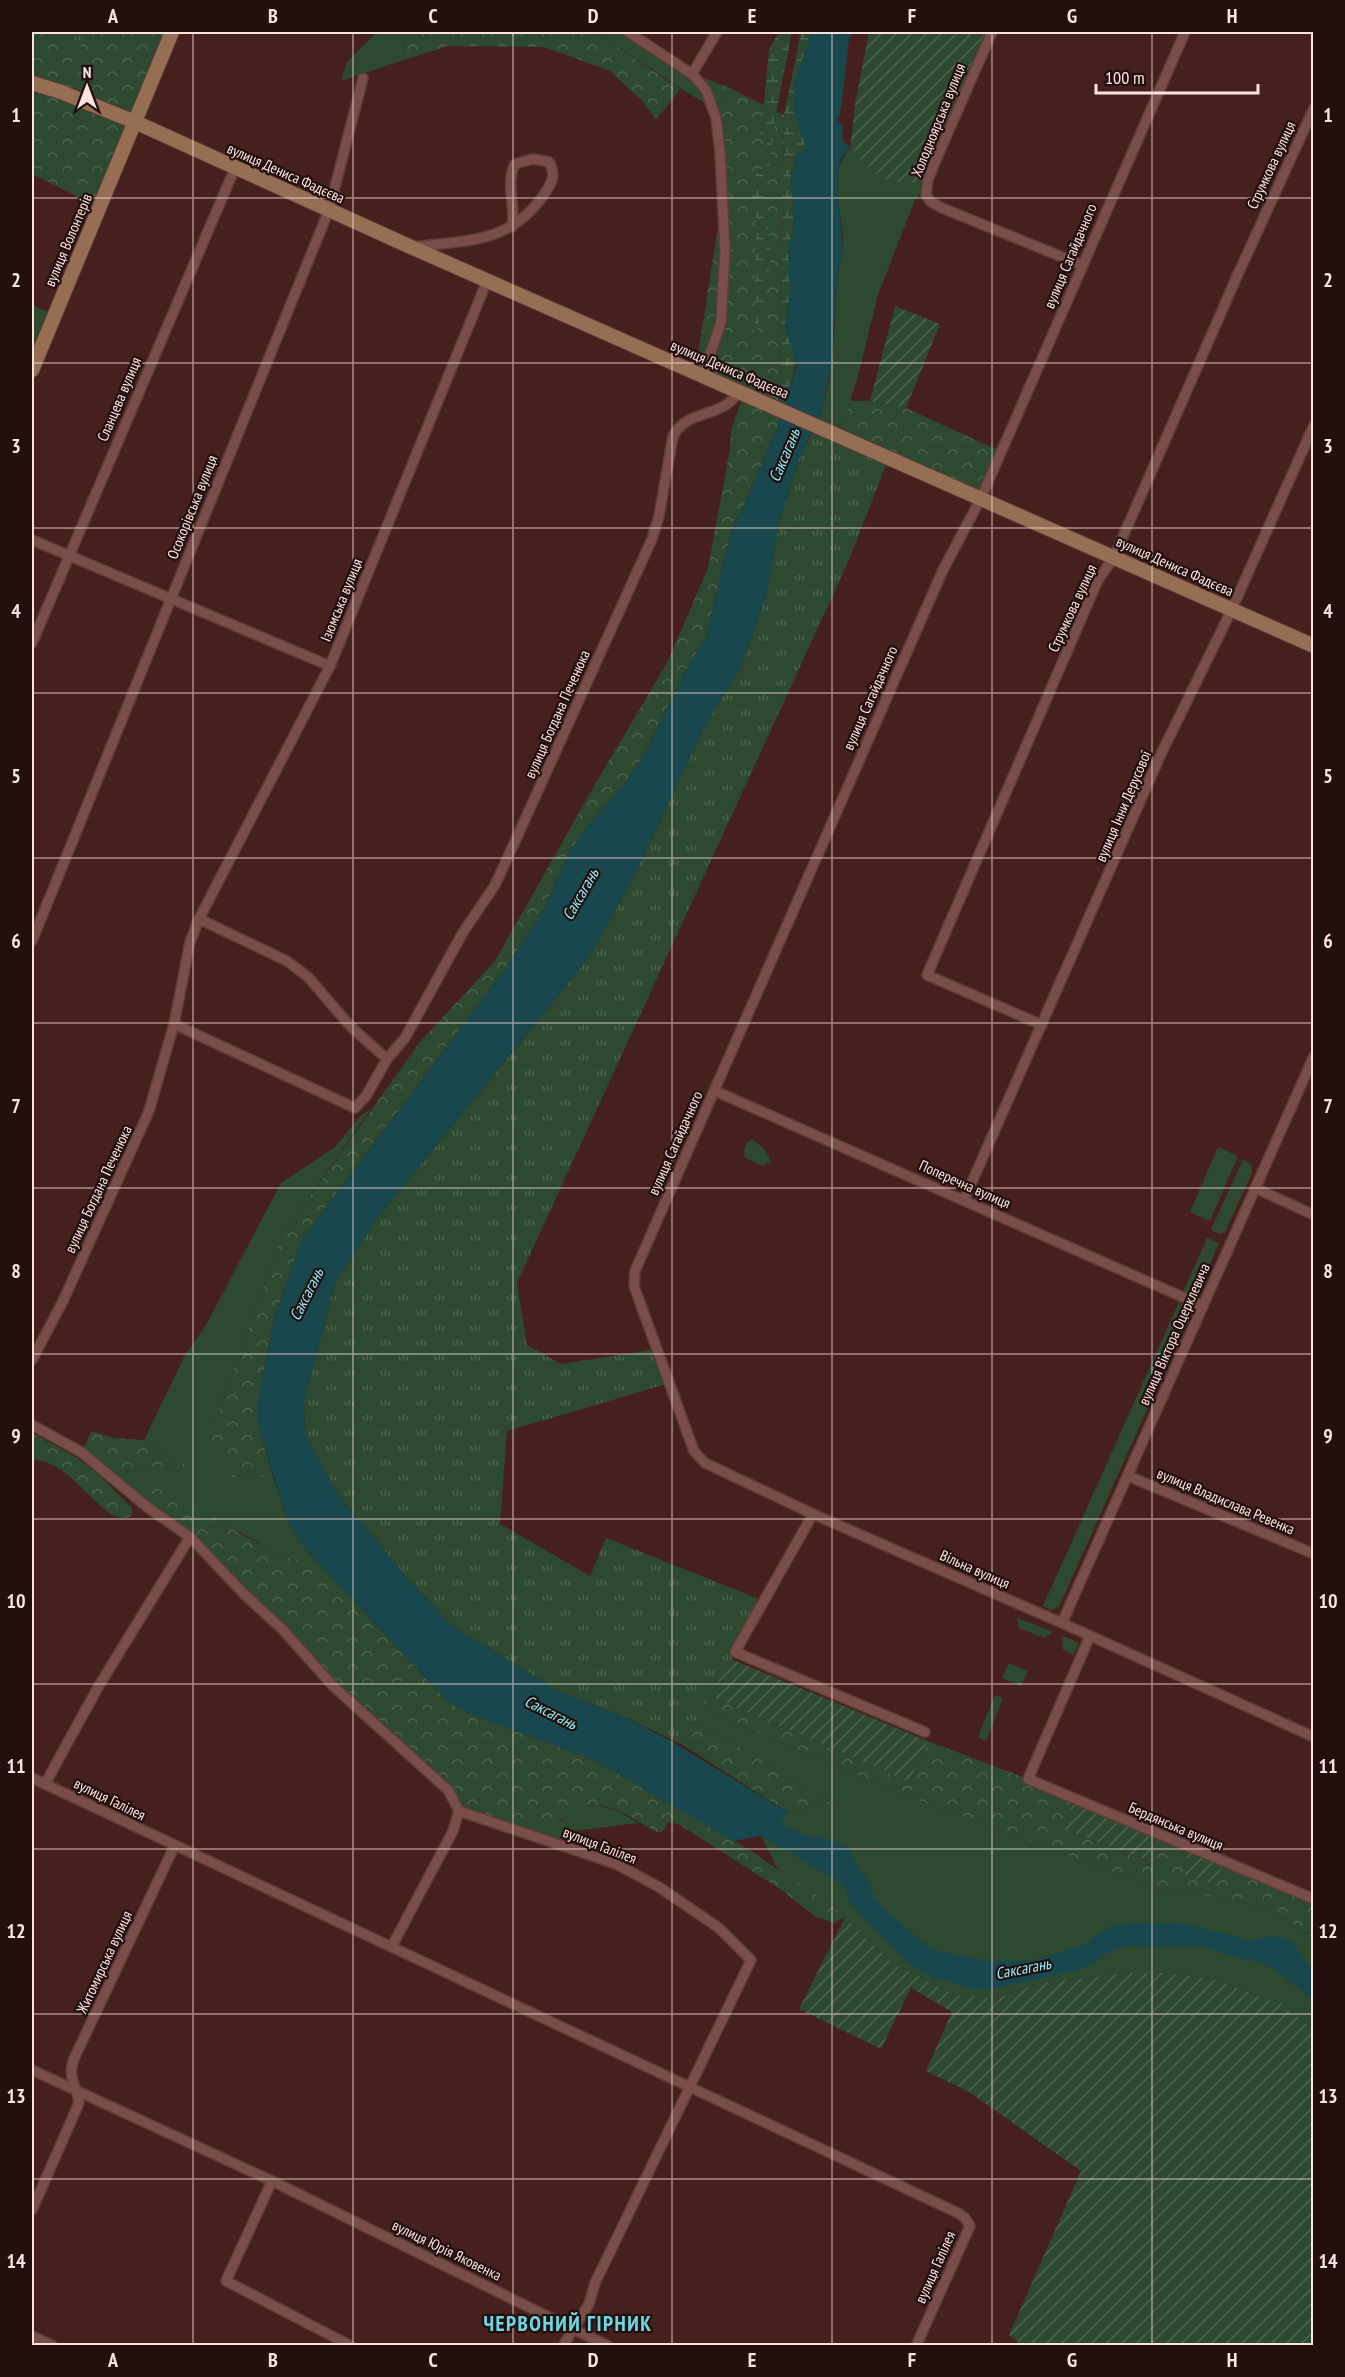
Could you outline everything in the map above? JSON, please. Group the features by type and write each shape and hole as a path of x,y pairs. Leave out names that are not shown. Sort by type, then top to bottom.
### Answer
{"street":[{"name":"вулиця Волонтерів","path":"32,370 172,32"},
{"path":"628,32 692,74 706,90 716,118 720,152 724,251 721,322 703,376"},
{"path":"692,74 717,32"},
{"name":"Холодноярська вулиця","path":"992,32 935,162 928,180 926,195 931,202 942,208 1083,265"},
{"name":"вулиця Сагайдачного","path":"670,1383 634,1286 635,1271 943,570 981,498 1185,32"},
{"name":"Осокорівська вулиця","path":"32,941 329,210 363,78"},
{"name":"вулиця Дениса Фадєєва","path":"32,83 61,92 135,122 487,281 1314,646"},
{"name":"Струмкова вулиця","path":"1042,1025 927,975 1098,580 1114,557 1233,285 1314,108"},
{"path":"411,247 498,235 512,227 519,223 537,205 550,187 553,169 549,162 533,159 515,164 511,172 514,206 512,227"},
{"name":"Сланцева вулиця","path":"32,643 235,168"},
{"name":"Ізюмська вулиця","path":"200,920 330,666 487,281"},
{"name":"вулиця Богдана Печенюка","path":"174,1024 355,1108 366,1096 387,1059 405,1038 462,934 495,885 652,539 659,516 673,436 679,426 687,420 726,406 742,392"},
{"name":"вулиця Інни Дерусової","path":"964,1200 1161,754 1232,609 1314,425"},
{"path":"32,540 330,666"},
{"path":"200,920 287,961 301,971 352,1028 387,1059"},
{"name":"вулиця Богдана Печенюка","path":"32,1360 63,1301 149,1112 174,1024 190,942 200,920"},
{"name":"вулиця Віктора Оцерклевича","path":"1062,1623 1314,1056"},
{"name":"Поперечна вулиця","path":"715,1090 1203,1306"},
{"path":"1255,1188 1314,1215"},
{"name":"Вільна вулиця","path":"670,1383 686,1431 698,1458 705,1463 813,1514 1314,1737"},
{"path":"32,1425 81,1452 147,1507 190,1537 243,1593 282,1629 333,1686 448,1790 459,1811 453,1831 392,1946"},
{"name":"вулиця Владислава Ревенка","path":"1128,1476 1314,1554"},
{"path":"813,1514 735,1652 925,1732"},
{"path":"45,1784 97,1689 190,1537"},
{"name":"Бердянська вулиця","path":"1090,1636 1028,1779 1314,1899"},
{"name":"вулиця Галілея","path":"32,1778 965,2218 970,2226 916,2346"},
{"name":"вулиця Галілея","path":"459,1811 616,1864 659,1887 719,1928 751,1960 612,2248 589,2304 572,2328 563,2346"},
{"name":"Житомирська вулиця","path":"32,2210 80,2103 70,2072 73,2061 174,1846"},
{"path":"32,2070 272,2181 226,2281 351,2346"},
{"name":"вулиця Юрія Яковенка","path":"272,2181 608,2346"},
{"path":"32,2336 50,2345"}],"green space":[{"path":"32,32 160,32 170,36 99,207 32,174"},
{"path":"62,32 71,32 84,37 77,53 56,44"},
{"path":"377,32 405,32 404,60 341,81 347,62"},
{"path":"405,32 596,32 680,89 656,120 642,101 610,71 544,47 448,46 404,60"},
{"path":"596,32 628,32 692,74 723,85 718,111 680,88"},
{"path":"779,32 792,32 776,113 765,200 771,252 766,301 754,339 756,208 754,177 763,166 765,155 758,129 763,112 769,49"},
{"path":"801,32 810,32 809,43 795,84 795,114 805,139 805,149 797,154 795,169 791,173 794,232 788,246 791,287 785,327 797,361 790,386 780,393 784,115"},
{"path":"869,32 992,32 928,180 903,183 884,178 850,148 855,104"},
{"path":"723,85 784,115 780,393 790,386 777,428 743,508 733,525 706,637 683,675 645,754 625,783 587,827 568,854 545,907 505,969 302,1239 274,1320 258,1401 258,1424 273,1476 233,1478 208,1447 214,1424 281,1237 419,1043 495,961 667,663 708,568 730,449 731,430 744,393 695,373 726,176 718,111"},
{"path":"850,148 866,165 928,180 926,188 915,200 878,295 858,376 839,435 816,425 827,390 830,371 838,274 843,250 838,195 839,170"},
{"path":"32,305 48,312 32,352"},
{"path":"895,306 940,324 906,408 870,401"},
{"path":"850,401 870,401 906,408 1002,452 981,498 839,435"},
{"path":"816,425 889,457 849,560 517,1283 527,1345 561,1364 657,1349 670,1383 507,1431 500,1524 590,1576 606,1538 764,1601 683,1745 620,1715 560,1692 452,1626 407,1578 336,1492 305,1435 304,1402 335,1283 379,1216 579,970 595,947 635,874 703,729 741,667 766,597 779,523 800,456"},
{"path":"370,1110 281,1237 214,1424 234,1478 273,1476 287,1520 310,1554 294,1560 274,1552 217,1519 126,1489 106,1472 190,1466 166,1455 144,1440 185,1355 206,1325 281,1183 335,1147 362,1114"},
{"path":"752,1140 769,1156 770,1163 763,1166 745,1158 745,1148"},
{"path":"1218,1147 1238,1156 1210,1221 1190,1212"},
{"path":"1243,1159 1250,1164 1252,1173 1225,1232 1219,1234 1211,1230"},
{"path":"1207,1238 1219,1243 1195,1297 1183,1292"},
{"path":"1179,1302 1188,1306 1190,1313 1059,1607 1050,1610 1043,1606"},
{"path":"92,1431 113,1438 144,1440 166,1455 191,1466 106,1472 81,1452"},
{"path":"32,1433 76,1457 98,1474 132,1508 132,1516 123,1518 113,1515 58,1468 46,1462 32,1460"},
{"path":"148,1485 177,1494 274,1552 294,1560 310,1554 448,1702 468,1713 594,1760 755,1853 845,1917 834,1923 816,1917 780,1889 680,1825 668,1822 664,1830 659,1833 621,1812 596,1805 581,1808 559,1821 536,1825 509,1823 459,1811 454,1799 361,1713 217,1564 126,1489"},
{"path":"1017,1618 1053,1632 1044,1638 1019,1628"},
{"path":"1062,1636 1079,1643 1073,1655 1063,1650"},
{"path":"731,1659 928,1741 910,1782 710,1696"},
{"path":"1009,1663 1028,1671 1021,1686 1002,1678"},
{"path":"995,1695 1003,1698 986,1741 978,1737"},
{"path":"710,1696 910,1782 928,1741 1028,1779 1074,1800 1063,1829 1147,1861 1158,1833 1194,1849 1185,1874 1224,1861 1313,1899 1313,1939 1287,1920 1242,1901 1160,1889 904,1795 703,1709"},
{"path":"703,1709 904,1795 1160,1889 1242,1901 1287,1920 1313,1939 1313,2028 1280,2003 1211,1979 1168,1973 1129,1973 1040,1983 997,1998 956,1995 891,1962 845,1917 777,1868 761,1836 789,1813 816,1805 837,1807 696,1721"},
{"path":"696,1721 839,1808 816,1805 789,1813 683,1745"},
{"path":"1074,1800 1158,1833 1148,1861 1063,1829"},
{"path":"597,1805 618,1811 638,1823 575,1831 553,1842 499,1823 562,1821 580,1807"},
{"path":"1194,1849 1224,1861 1215,1885 1184,1874"},
{"path":"845,1917 891,1962 956,1995 997,1998 1040,1983 1129,1973 1168,1973 1211,1979 1280,2003 1313,2028 1313,2345 1023,2346 1009,2335 1081,2171 969,2092 926,2071 952,2012 911,1988 881,2049 799,2009"}],"water":[{"path":"810,32 853,32 849,39 838,120 843,127 842,139 850,148 842,156 838,171 837,184 843,249 838,272 831,366 822,411 800,456 779,523 766,597 741,667 703,729 635,874 595,947 579,970 379,1216 335,1283 304,1402 305,1435 336,1492 407,1578 452,1626 560,1692 620,1715 671,1741 789,1813 780,1822 802,1834 829,1839 847,1847 864,1885 884,1909 921,1941 937,1951 995,1962 1035,1960 1084,1945 1110,1927 1128,1923 1180,1923 1250,1940 1273,1936 1291,1940 1309,1966 1313,1967 1313,2000 1274,1969 1258,1962 1201,1946 1126,1946 1105,1954 1094,1964 1075,1971 991,1989 978,1990 931,1977 909,1964 851,1905 844,1885 843,1865 823,1848 766,1832 761,1836 733,1841 594,1760 468,1713 448,1702 310,1554 287,1520 258,1424 258,1401 274,1320 302,1239 505,969 545,907 568,854 587,827 625,783 645,754 683,675 706,637 733,525 743,508 777,428 797,365 785,327 791,287 787,270 790,260 788,246 794,232 791,173 795,168 797,154 805,149 795,115 795,86"}],"waterway":[{"name":"Саксагань","path":"758,1822 856,1881 863,1891"}],"district":[{"name":"ЧЕРВОНИЙ ГІРНИК","path":"568,2323"}]}
